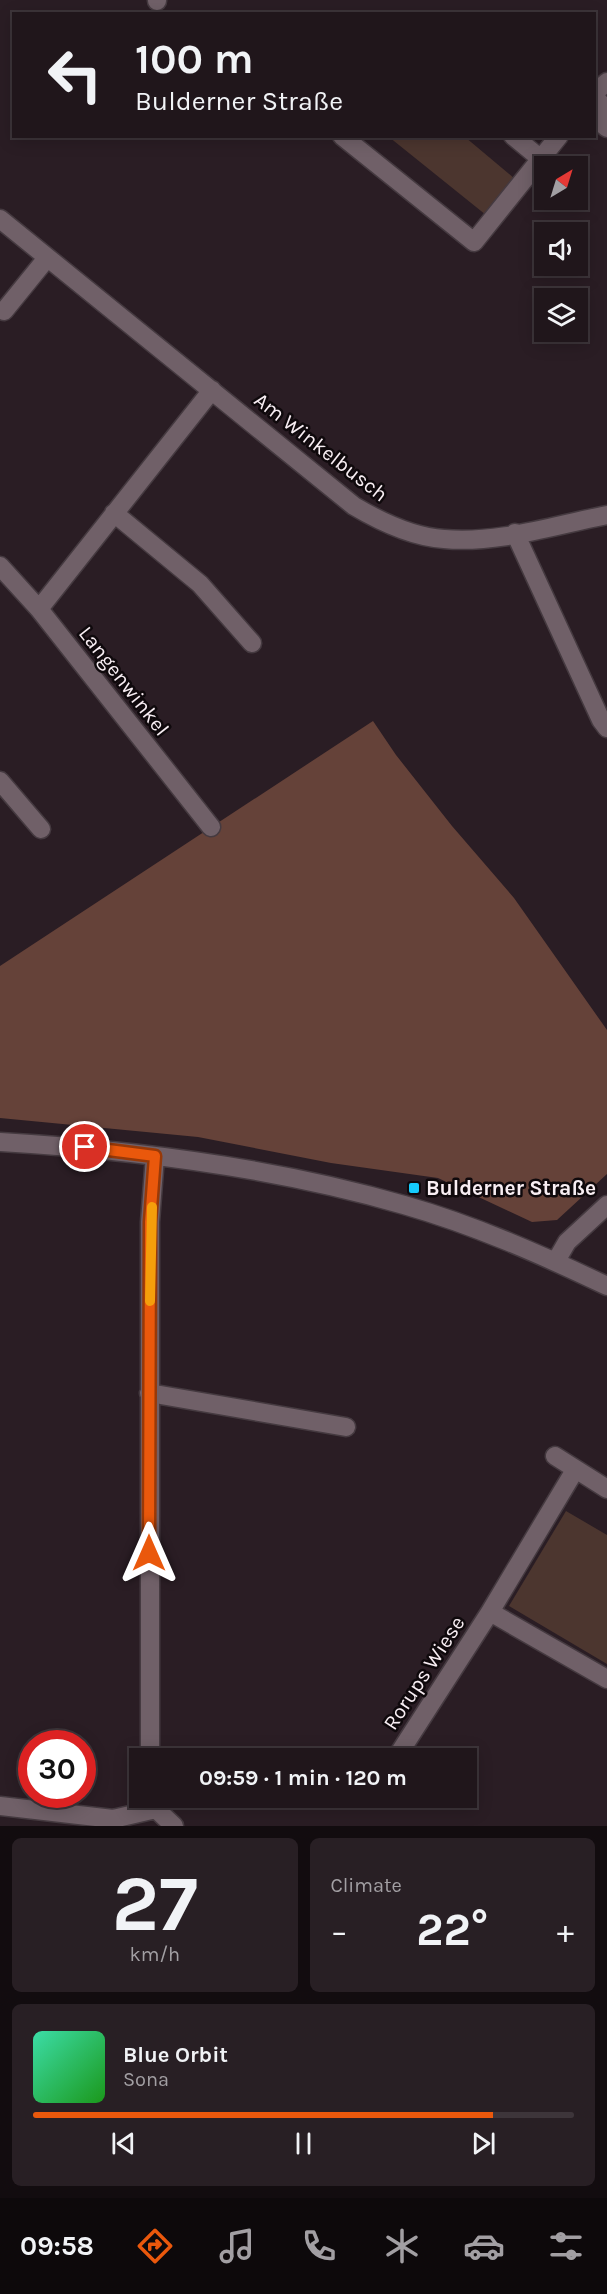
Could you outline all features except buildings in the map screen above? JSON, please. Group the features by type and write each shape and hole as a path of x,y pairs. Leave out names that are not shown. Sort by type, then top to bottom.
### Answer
{"street":[{"path":"596,97 607,111"},
{"path":"344,138 474,242 534,168"},
{"path":"515,138 537,156"},
{"path":"543,156 557,138"},
{"name":"Am Winkelbusch","path":"0,219 354,506 381,522 444,539 482,538 607,514"},
{"path":"4,311 47,258"},
{"path":"39,609 212,390"},
{"path":"114,513 200,584 252,643"},
{"path":"515,533 601,720 607,728"},
{"name":"Langenwinkel","path":"0,566 39,609 211,827"},
{"path":"0,781 41,830"},
{"path":"0,1142 85,1147 209,1163 349,1190 460,1223 556,1262 607,1286"},
{"path":"150,1748 150,1222 155,1156"},
{"path":"556,1262 567,1242 607,1205"},
{"path":"149,1393 346,1428"},
{"path":"555,1456 607,1489"},
{"name":"Rorups Wiese","path":"402,1748 490,1612 575,1470"},
{"name":"Rorups Wiese","path":"490,1612 607,1679"},
{"path":"0,1806 113,1818 141,1808"},
{"path":"159,1808 174,1826"}],"shaded area":[{"path":"390,138 466,138 515,179 486,215"},
{"path":"373,721 396,755 452,826 514,898 607,1030 607,1174 557,1220 532,1222 438,1178 331,1163 198,1137 0,1118 0,966"},
{"path":"566,1511 607,1535 607,1664 509,1606"}],"slow traffic":[{"path":"150,1301 152,1207"}],"place":[{"name":"Bulderner Straße","path":"414,1188"}],"route":[{"path":"85,1147 155,1156 150,1222 149,1553"}]}
